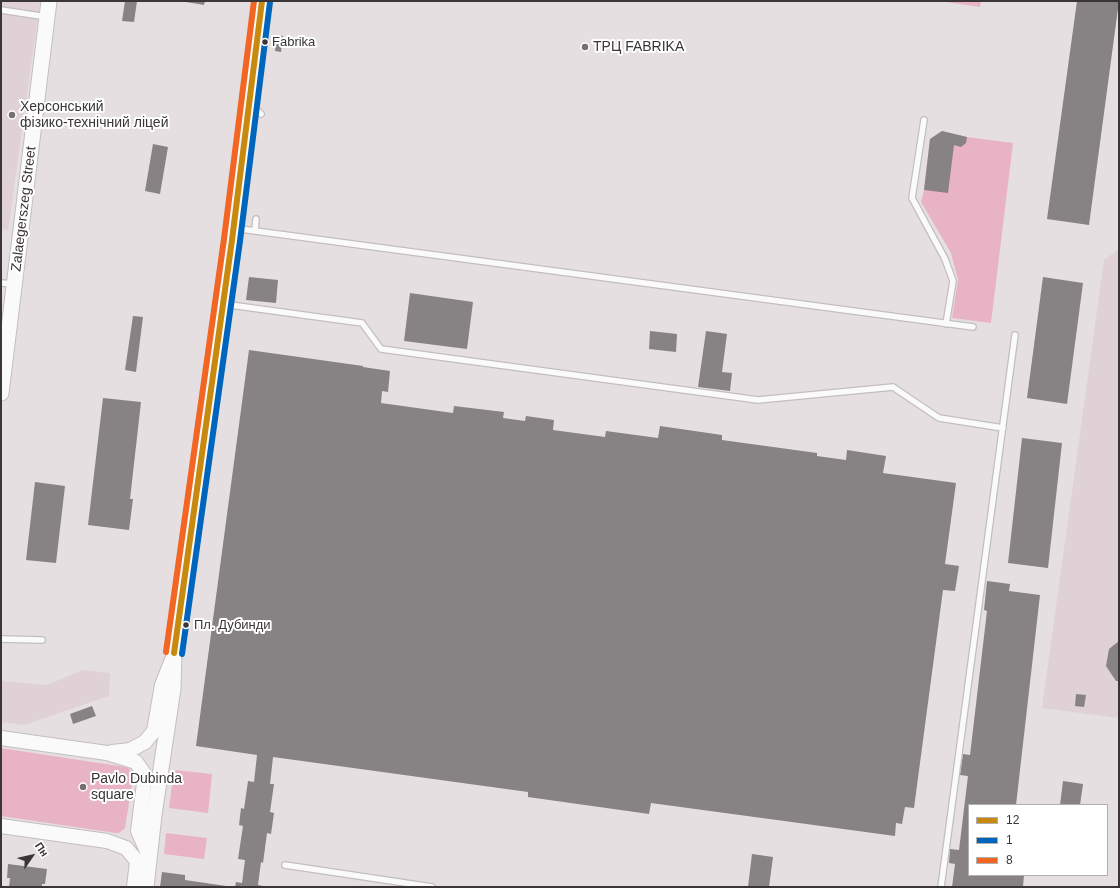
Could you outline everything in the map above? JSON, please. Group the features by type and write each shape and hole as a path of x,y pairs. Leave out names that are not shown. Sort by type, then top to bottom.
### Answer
{"main road":[{"name":"Zalaegerszeg Street","path":"1,393 8,284 49,1"},
{"path":"146,887 154,815 173,689 174,653 223,304 262,1"}],"street":[{"path":"107,753 130,750 145,742 154,731 162,685 174,653"},
{"path":"1,738 107,753 136,762 145,775 138,831 149,856"},
{"path":"107,841 126,839 138,831 154,815"},
{"path":"1,826 107,841 126,848 137,861 134,887"}],"lane":[{"path":"1,10 47,17"},
{"path":"248,102 262,114"},
{"path":"924,120 912,198 945,259 953,280 946,324"},
{"path":"255,231 256,219"},
{"path":"233,228 973,327"},
{"path":"223,304 362,323 381,349 758,400 893,386 939,418 1003,428"},
{"path":"941,887 1015,335"},
{"path":"1,639 42,640"},
{"path":"285,865 432,887"}],"shaded area":[{"name":"Херсонський фізико-технічний ліцей","path":"1,1 40,1 8,230 1,229"},
{"path":"939,1 981,1 980,7"},
{"path":"942,131 967,137 1013,143 991,323 952,318 958,280 951,253 921,202 924,190 930,139"},
{"path":"1119,249 1119,718 1042,708 1104,260"},
{"path":"83,670 110,673 109,696 24,725 1,722 1,681 47,685"},
{"path":"1,748 125,767 129,769 132,772 133,778 125,828 119,833 116,833 1,816"},
{"path":"174,770 212,774 208,813 169,808"},
{"path":"166,833 207,838 204,859 164,854"}],"building":[{"path":"125,1 137,1 134,22 122,21"},
{"path":"186,1 205,1 204,5"},
{"path":"1077,1 1119,1 1089,225 1047,219"},
{"path":"277,35 283,36 281,52 275,51"},
{"path":"942,131 967,137 966,143 961,147 954,145 948,193 924,190 930,139"},
{"path":"153,144 168,147 160,194 145,191"},
{"path":"249,277 278,280 276,303 246,300"},
{"path":"1043,277 1083,283 1067,404 1027,398"},
{"path":"410,293 473,302 467,349 404,341"},
{"path":"133,316 143,317 136,372 125,370"},
{"path":"650,331 677,334 676,352 649,349"},
{"path":"706,331 727,334 722,372 732,373 730,391 698,387"},
{"path":"249,350 390,371 388,392 382,391 381,403 453,413 454,406 504,412 503,418 525,421 526,416 554,420 553,430 605,437 606,431 658,438 660,426 722,435 722,440 817,453 817,456 846,460 847,450 886,456 883,473 956,483 945,564 959,566 955,591 943,590 914,808 905,807 902,824 896,823 895,836 651,803 649,814 528,797 528,792 273,757 270,784 274,784 270,812 274,813 271,834 267,833 263,863 261,862 258,885 263,886 235,887 236,882 242,883 245,860 238,859 243,826 239,825 241,808 244,809 248,781 254,782 257,755 196,746"},
{"path":"103,398 141,402 130,499 133,499 129,530 88,525"},
{"path":"1022,438 1062,443 1048,568 1008,563"},
{"path":"35,482 65,486 56,563 26,560"},
{"path":"987,581 1010,584 1009,591 1040,595 1016,804 968,804 968,876 1024,876 1023,887 952,887 955,864 949,863 950,849 959,850 968,776 960,775 963,754 970,755 987,611 984,610"},
{"path":"1119,641 1119,681 1116,681 1106,666 1109,649"},
{"path":"1076,694 1086,695 1084,707 1075,706"},
{"path":"92,706 96,716 73,724 70,714"},
{"path":"1063,781 1083,784 1080,804 1060,804"},
{"path":"752,854 773,857 769,887 748,887"},
{"path":"8,864 47,869 45,884 42,884 42,887 9,887 10,878 7,878"},
{"path":"162,872 185,875 185,880 226,887 160,887"}],"transit line":[{"name":"8","path":"166,652 224,239 254,1"},
{"name":"12","path":"174,653 232,240 262,1"},
{"name":"1","path":"182,654 240,241 270,2"}],"place":[{"name":"Fabrika","path":"265,42"},
{"name":"ТРЦ FABRIKA","path":"585,47"},
{"name":"Херсонський фізико-технічний ліцей","path":"12,115"},
{"name":"Пл. Дубинди","path":"186,625"},
{"name":"Pavlo Dubinda square","path":"83,787"}]}
